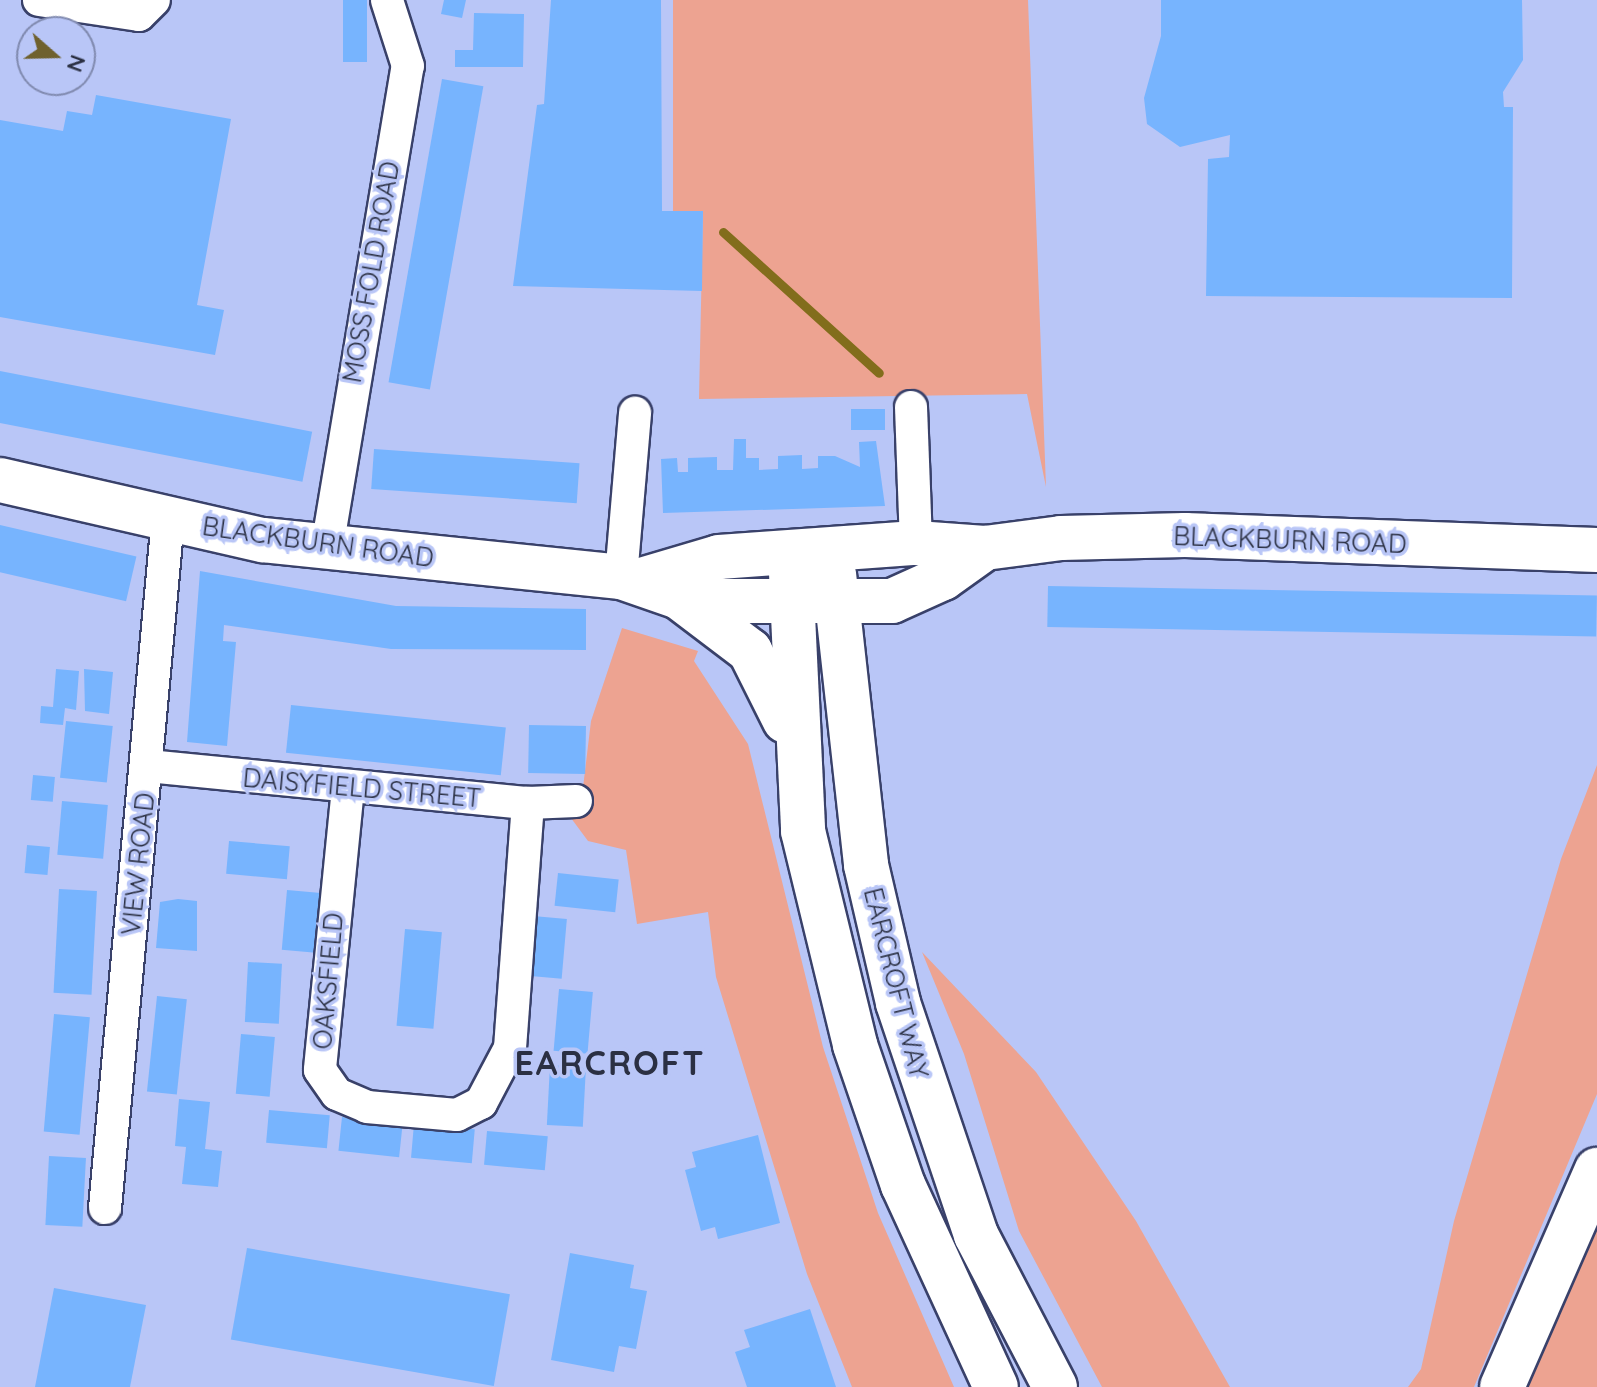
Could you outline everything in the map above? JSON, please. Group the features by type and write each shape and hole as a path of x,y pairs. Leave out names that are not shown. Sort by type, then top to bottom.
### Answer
{"highway":[{"name":"BLACKBURN ROAD","path":"0,480 168,519 327,548 793,603 892,601 943,578 985,548"},
{"name":"BLACKBURN ROAD","path":"647,585 719,557 916,543 985,548 1185,535 1597,550"},
{"name":"EARCROFT WAY","path":"833,551 840,676 866,865 927,1105 976,1235 1055,1387"},
{"name":"EARCROFT WAY","path":"790,554 794,746 803,831 855,1045 903,1185 996,1387"},
{"path":"647,585 750,651 794,746"},
{"path":"840,676 892,601"},
{"path":"1502,1387 1597,1170"}],"street":[{"path":"39,0 139,15 154,0"},
{"name":"MOSS FOLD ROAD","path":"327,548 408,66 387,0"},
{"path":"911,407 916,543"},
{"path":"635,413 647,585"},
{"name":"VIEW ROAD","path":"105,1208 148,766 168,519"},
{"name":"DAISYFIELD STREET","path":"148,766 348,788 528,803 576,801"},
{"name":"OAKSFIELD","path":"348,788 320,1070 337,1094 367,1107 442,1114 481,1103 510,1048 528,803"}],"shaded area":[{"path":"673,0 1028,0 1046,487 1027,394 699,399 703,211 673,211"},
{"path":"622,628 698,651 694,661 748,744 823,1047 878,1213 954,1387 852,1387 807,1274 716,977 708,912 637,924 626,850 588,841 568,814 582,796 591,721"},
{"path":"1597,765 1597,1094 1474,1387 1408,1387 1421,1369 1454,1221 1561,859"},
{"path":"922,952 1036,1072 1136,1221 1230,1387 1102,1387 1019,1231 964,1054"},
{"path":"1597,1225 1597,1387 1525,1387 1590,1241"}],"building":[{"path":"343,0 367,0 367,62 343,62"},
{"path":"444,0 466,0 462,18 441,14"},
{"path":"551,0 661,0 662,211 703,211 702,291 513,286 537,105 544,104"},
{"path":"1161,0 1522,0 1523,60 1503,92 1504,107 1513,107 1512,298 1206,296 1208,159 1229,157 1230,135 1180,147 1147,124 1144,98 1161,36"},
{"path":"474,13 524,14 523,67 455,67 455,50 473,50"},
{"path":"442,79 483,86 430,390 389,382"},
{"path":"96,95 231,119 197,305 224,310 215,355 0,317 0,120 63,131 67,111 92,115"},
{"path":"0,371 312,432 302,482 0,423"},
{"path":"851,409 885,409 885,430 851,430"},
{"path":"734,439 746,439 746,458 759,458 759,470 778,469 778,456 802,455 802,469 818,468 818,456 835,456 860,467 859,442 876,441 885,506 663,513 661,459 677,458 678,472 688,472 688,458 717,457 717,470 733,470"},
{"path":"374,449 579,463 577,503 371,489"},
{"path":"0,525 136,556 126,601 0,572"},
{"path":"200,571 396,606 586,609 586,650 391,649 224,625 223,641 236,642 227,746 187,742"},
{"path":"1048,586 1597,596 1596,637 1047,627"},
{"path":"56,669 79,671 76,710 65,708 63,725 40,723 41,706 53,707"},
{"path":"84,669 113,672 109,714 85,711"},
{"path":"291,705 506,728 501,775 286,753"},
{"path":"66,721 113,726 107,783 60,778"},
{"path":"529,725 586,726 585,774 528,773"},
{"path":"33,775 55,777 53,802 31,800"},
{"path":"62,801 108,805 103,859 57,855"},
{"path":"229,841 290,846 287,879 226,874"},
{"path":"27,845 50,847 47,875 25,873"},
{"path":"558,873 619,879 615,912 555,906"},
{"path":"59,889 97,891 92,995 54,993"},
{"path":"287,890 321,893 316,953 282,950"},
{"path":"178,899 197,901 197,951 156,948 160,902"},
{"path":"533,916 567,919 562,979 528,976"},
{"path":"405,929 442,932 433,1029 397,1026"},
{"path":"248,962 282,964 279,1024 245,1022"},
{"path":"559,989 593,992 587,1054 554,1051"},
{"path":"157,996 187,999 177,1095 147,1091"},
{"path":"54,1014 90,1017 80,1135 44,1132"},
{"path":"241,1034 275,1037 270,1097 236,1094"},
{"path":"550,1065 586,1067 583,1127 547,1125"},
{"path":"179,1099 210,1102 205,1149 222,1151 218,1187 182,1184 186,1147 175,1146"},
{"path":"269,1110 330,1115 327,1148 266,1143"},
{"path":"342,1117 403,1123 399,1157 338,1151"},
{"path":"414,1124 475,1129 472,1163 411,1158"},
{"path":"487,1131 548,1136 545,1170 484,1165"},
{"path":"758,1135 780,1223 718,1239 715,1227 701,1231 685,1170 696,1167 692,1152"},
{"path":"49,1156 86,1158 82,1227 45,1225"},
{"path":"247,1248 510,1294 494,1386 231,1340"},
{"path":"570,1253 634,1265 630,1288 647,1291 636,1349 619,1346 614,1372 551,1360"},
{"path":"54,1288 146,1305 130,1387 35,1387"},
{"path":"810,1309 836,1387 747,1387 735,1352 750,1347 744,1330"}],"waterway":[{"path":"723,232 879,373"}],"district":[{"name":"EARCROFT","path":"610,1063"}]}
